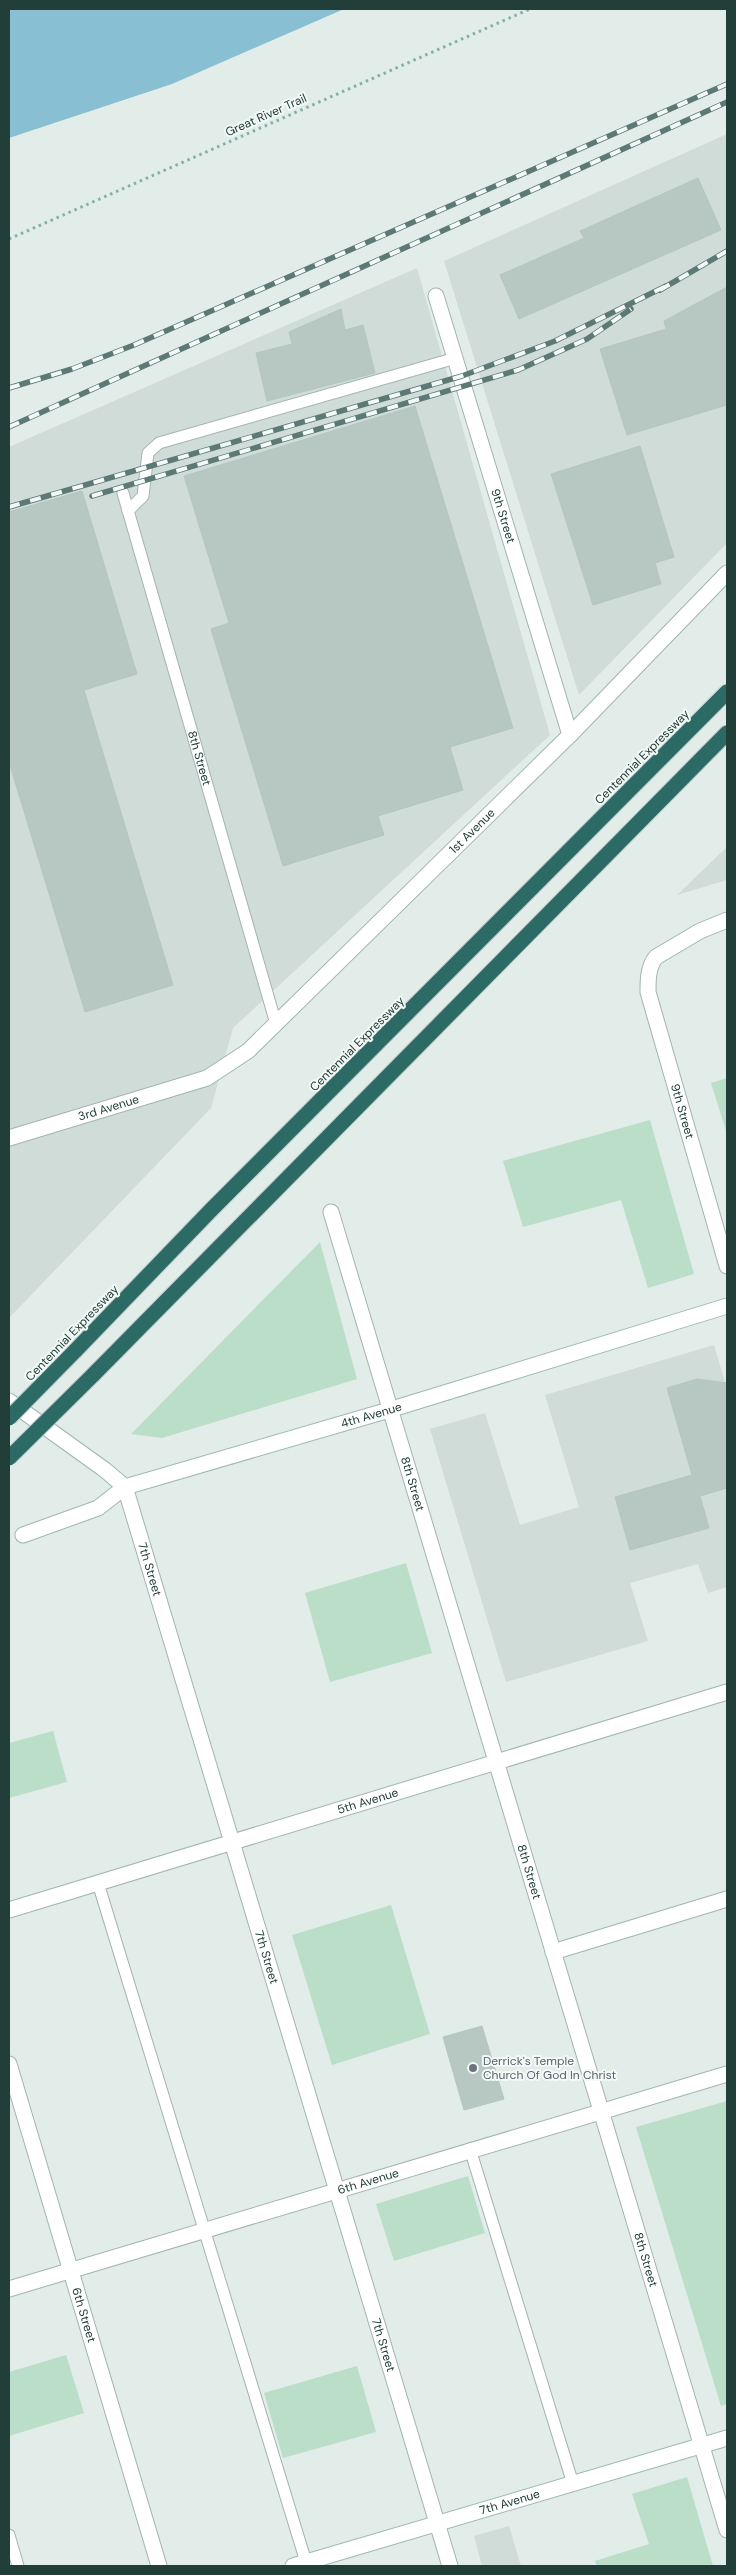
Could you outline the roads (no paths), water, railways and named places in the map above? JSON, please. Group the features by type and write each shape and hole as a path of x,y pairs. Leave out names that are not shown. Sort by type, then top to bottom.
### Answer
{"highway":[{"name":"Centennial Expressway","path":"9,1418 211,1210 343,1081 727,692"},
{"path":"9,1458 727,733"}],"street":[{"name":"9th Street","path":"436,296 570,735"},
{"name":"1st Avenue","path":"207,1078 248,1051 276,1024 570,735 727,573"},
{"name":"9th Street","path":"727,920 700,931 656,957 651,963 648,976 648,992 727,1266"},
{"name":"3rd Avenue","path":"9,1138 207,1078"},
{"name":"8th Street","path":"331,1212 727,2530"},
{"name":"4th Avenue","path":"23,1535 98,1508 125,1487 389,1410 727,1306"},
{"path":"9,1401 105,1470 125,1487"},
{"name":"7th Street","path":"125,1487 450,2566"},
{"name":"5th Avenue","path":"9,1910 727,1692"},
{"path":"553,1952 727,1899"},
{"name":"6th Street","path":"9,2064 69,2271 160,2566"},
{"name":"6th Avenue","path":"9,2289 336,2192 470,2149 727,2074"},
{"name":"7th Avenue","path":"299,2564 727,2438"}],"lane":[{"path":"128,511 143,496 148,453 159,443 456,358"},
{"name":"8th Street","path":"123,492 276,1024"},
{"path":"98,1884 204,2231 299,2564"},
{"path":"470,2149 573,2484"},
{"path":"9,2535 18,2566"}],"water":[{"path":"9,9 344,9 172,84 9,138"}],"railway":[{"path":"9,388 72,369 134,345 727,84"},
{"path":"9,427 727,102"},
{"path":"660,290 727,251"},
{"path":"9,507 462,376 555,341 666,286"},
{"path":"92,496 518,370 587,339 631,309"}],"place":[{"name":"Derrick's Temple Church Of God In Christ","path":"473,2068"}]}
